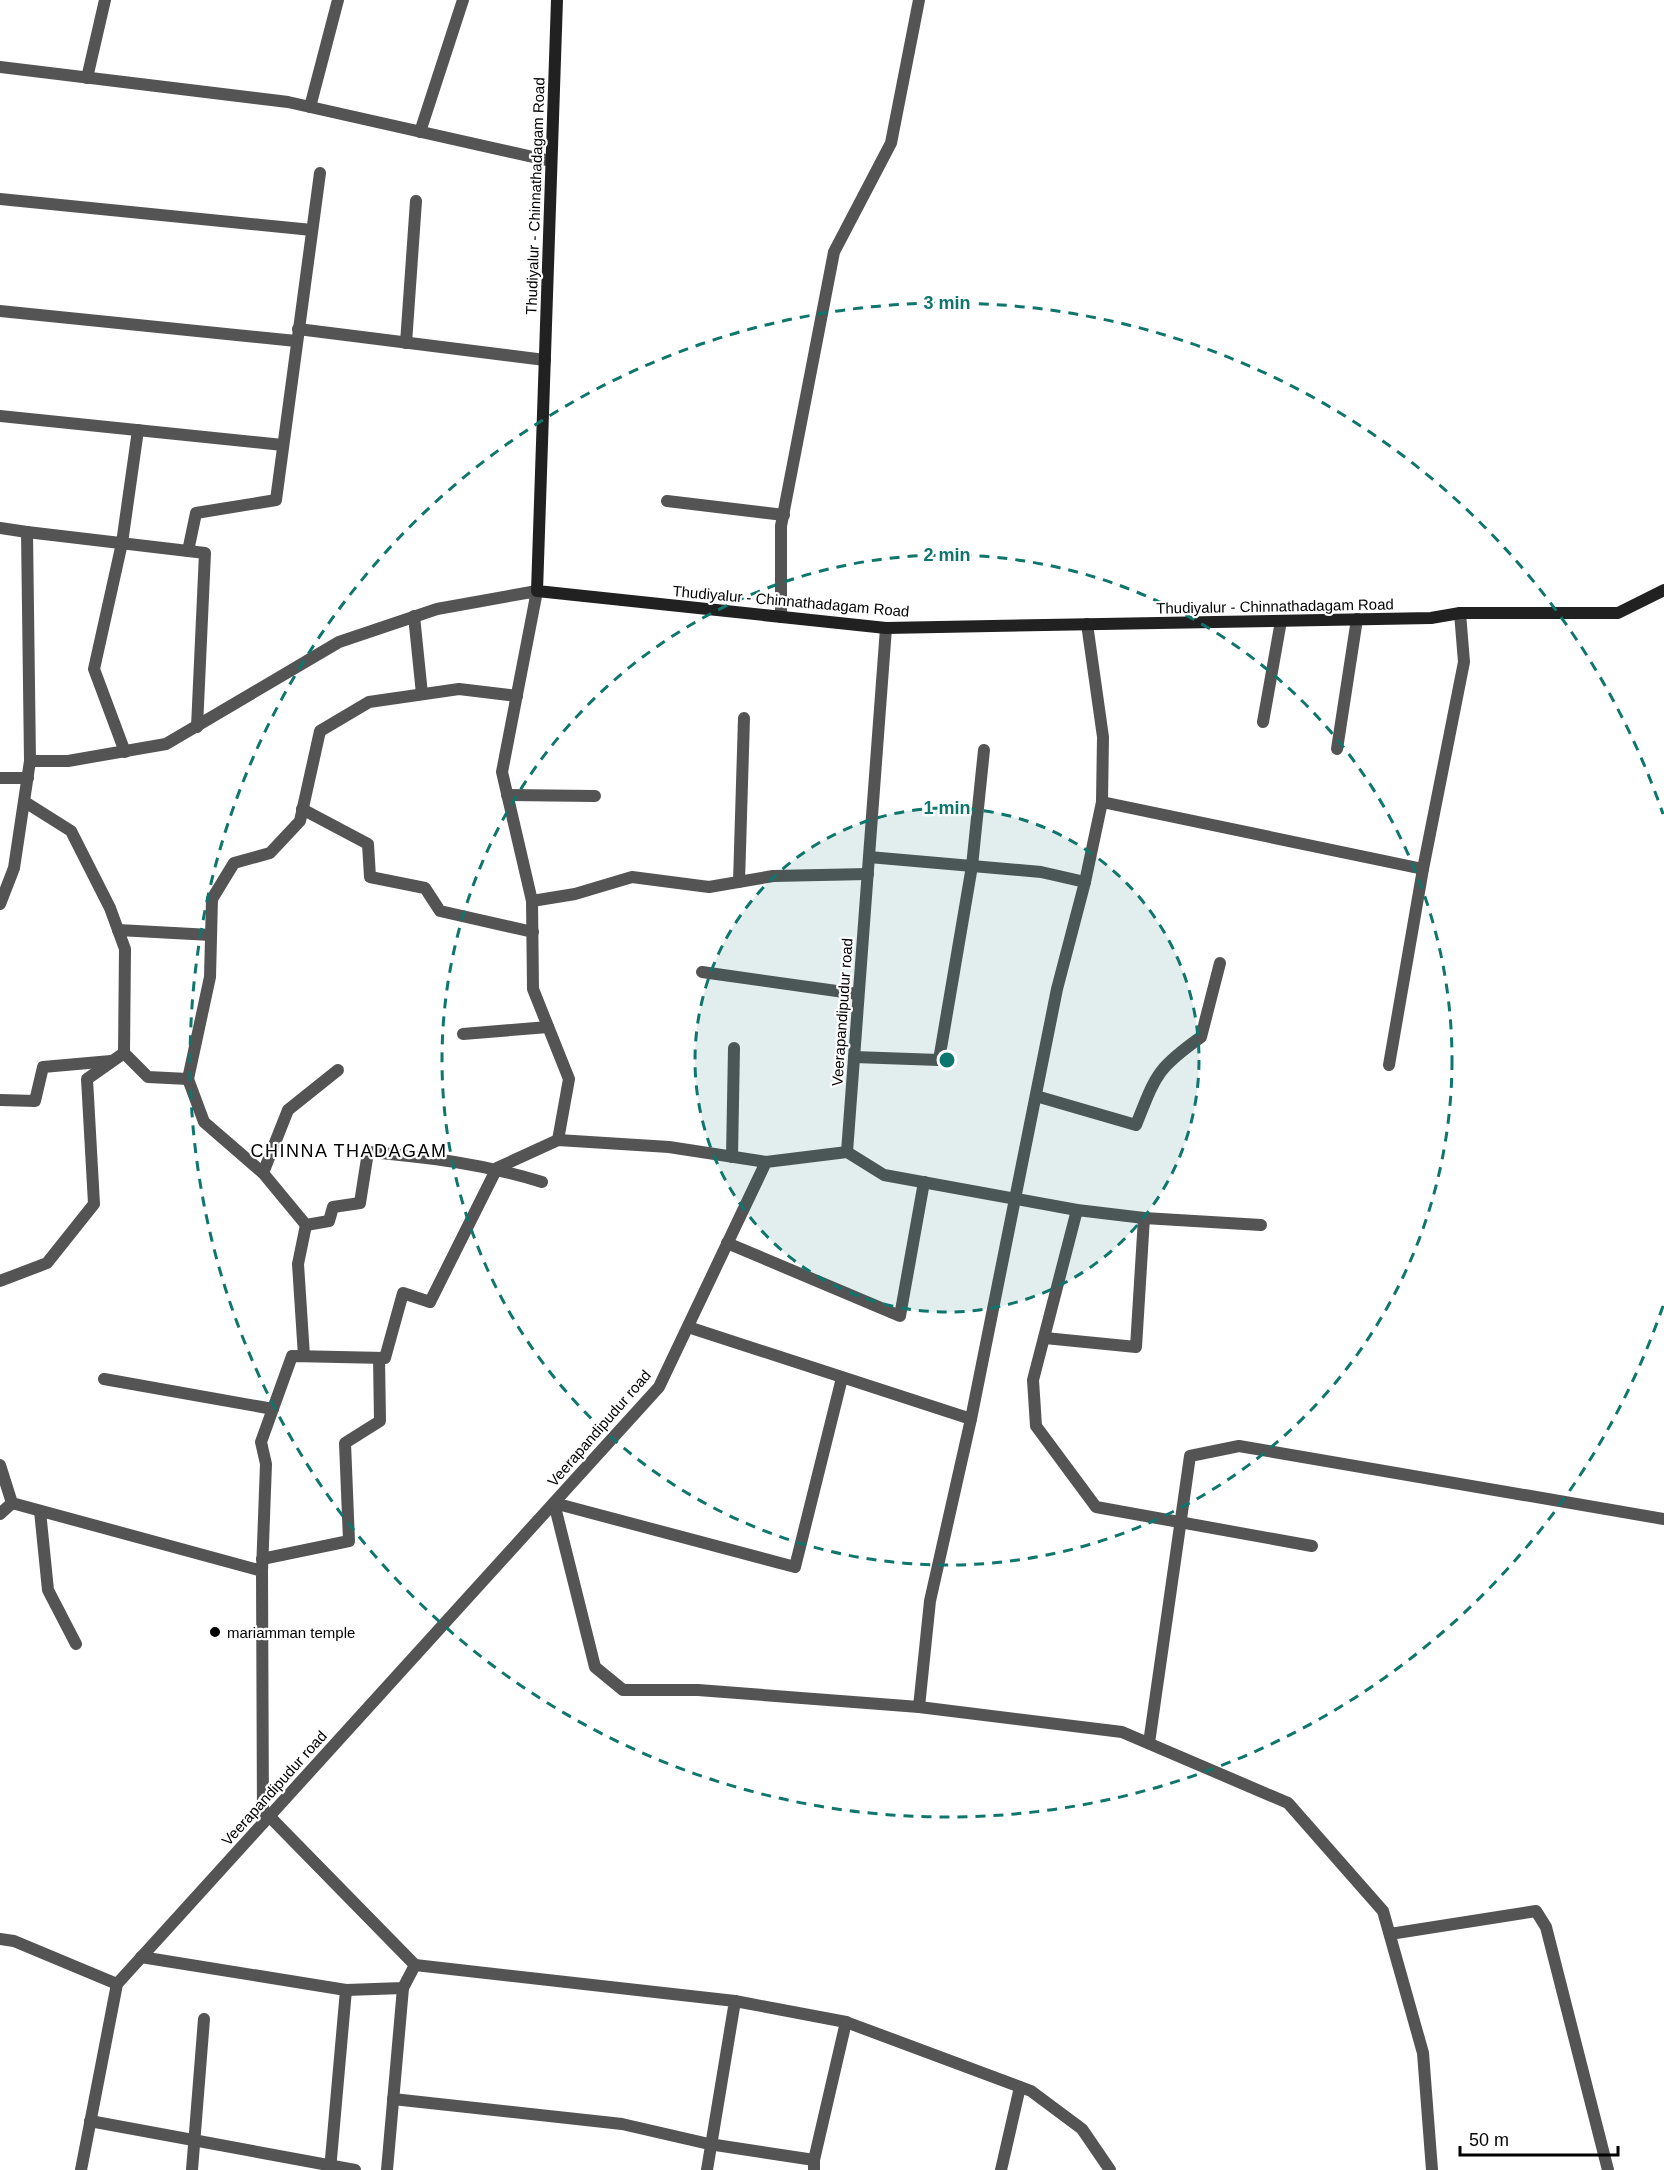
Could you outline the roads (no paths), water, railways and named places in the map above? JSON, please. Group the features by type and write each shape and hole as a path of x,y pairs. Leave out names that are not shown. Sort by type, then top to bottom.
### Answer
{"main road":[{"name":"Thudiyalur - Chinnathadagam Road","path":"557,0 537,591 886,628 1431,618 1460,613 1618,613 1664,590"}],"street":[{"path":"87,78 105,0"},
{"path":"310,107 338,0"},
{"path":"420,132 463,0"},
{"path":"781,617 784,515 834,252 891,143 919,0"},
{"path":"0,67 310,107 551,161"},
{"path":"188,551 196,513 276,500 320,173"},
{"path":"0,199 312,230"},
{"path":"406,343 416,201"},
{"path":"0,311 406,343 545,360"},
{"path":"0,416 283,445"},
{"path":"125,752 94,669 122,543 138,430"},
{"path":"668,501 784,515"},
{"path":"0,528 205,554 197,727"},
{"path":"0,904 14,868 30,761 27,532"},
{"path":"30,761 68,761 166,744 339,642 437,609 537,591 502,772 532,902 533,989 569,1079 558,1140"},
{"path":"1389,1065 1423,869 1464,662 1460,613"},
{"path":"414,616 422,694"},
{"path":"1337,749 1357,619"},
{"path":"1263,722 1281,621"},
{"path":"919,1707 930,1601 971,1419 1058,989 1102,802 1103,737 1086,624"},
{"name":"Veerapandipudur road","path":"847,1152 886,628"},
{"path":"306,1225 263,1173 204,1122 188,1079 210,977 212,899 234,863 270,854 300,821 320,731 369,702 459,688 517,696"},
{"path":"739,882 744,718"},
{"path":"854,1057 939,1060 972,866 984,750"},
{"path":"0,778 28,778"},
{"path":"507,795 595,796"},
{"path":"25,802 71,831 110,908 125,949 124,1053 148,1077 188,1079"},
{"path":"1102,802 1423,869"},
{"path":"302,809 368,844 370,877 425,888 441,910 533,932"},
{"path":"869,857 1041,872 1085,882"},
{"path":"532,902 575,894 632,877 709,887 773,876 868,873"},
{"path":"118,930 211,935"},
{"path":"1036,1096 1136,1125 1155,1077 1169,1060 1201,1037 1220,963"},
{"path":"702,972 858,994"},
{"path":"463,1034 548,1027"},
{"path":"732,1157 734,1048"},
{"path":"0,1281 47,1263 94,1204 87,1079 124,1053"},
{"path":"0,1100 35,1101 44,1067 112,1061"},
{"path":"263,1173 288,1110 338,1070"},
{"path":"1110,2170 1082,2129 1030,2091 846,2022 735,2001 415,1965 266,1819 262,1565 267,1464 261,1442 292,1356 385,1358 404,1293 430,1302 497,1168 558,1140 669,1147 766,1162 847,1152 884,1175 1077,1210 1144,1218 1261,1225"},
{"path":"306,1225 329,1221 333,1207 360,1203 368,1152 440,1158 497,1168 542,1182"},
{"name":"Veerapandipudur road","path":"117,1984 659,1387 766,1162"},
{"path":"728,1243 900,1316 924,1182"},
{"path":"1077,1210 1033,1380 1036,1426 1095,1507 1312,1546"},
{"path":"1045,1338 1136,1347 1144,1218"},
{"path":"304,1356 298,1305 298,1264 306,1225"},
{"path":"688,1327 971,1419"},
{"path":"12,1503 262,1565 349,1541 345,1443 380,1421 379,1358"},
{"path":"842,1378 795,1567 554,1503 596,1667 623,1690 698,1690 919,1707 1122,1732 1288,1803 1383,1911 1423,2053 1432,2170"},
{"path":"104,1379 273,1409"},
{"path":"1149,1743 1190,1456 1239,1446 1664,1519"},
{"path":"0,1465 12,1503"},
{"path":"0,1514 12,1503"},
{"path":"40,1511 48,1590 76,1644"},
{"path":"1390,1934 1536,1911 1546,1927 1608,2170"},
{"path":"0,1939 14,1941 117,1984 81,2170"},
{"path":"141,1957 346,1990 403,1988"},
{"path":"387,2170 403,1988 415,1965"},
{"path":"330,2168 346,1990"},
{"path":"707,2170 709,2144 735,2001"},
{"path":"192,2170 204,2019"},
{"path":"393,2099 622,2124 814,2165 846,2022"},
{"path":"1001,2170 1020,2087"},
{"path":"90,2121 330,2168 355,2170"}],"place":[{"name":"mariamman temple","path":"215,1632"}],"district":[{"name":"CHINNA THADAGAM","path":"349,1151"}]}
